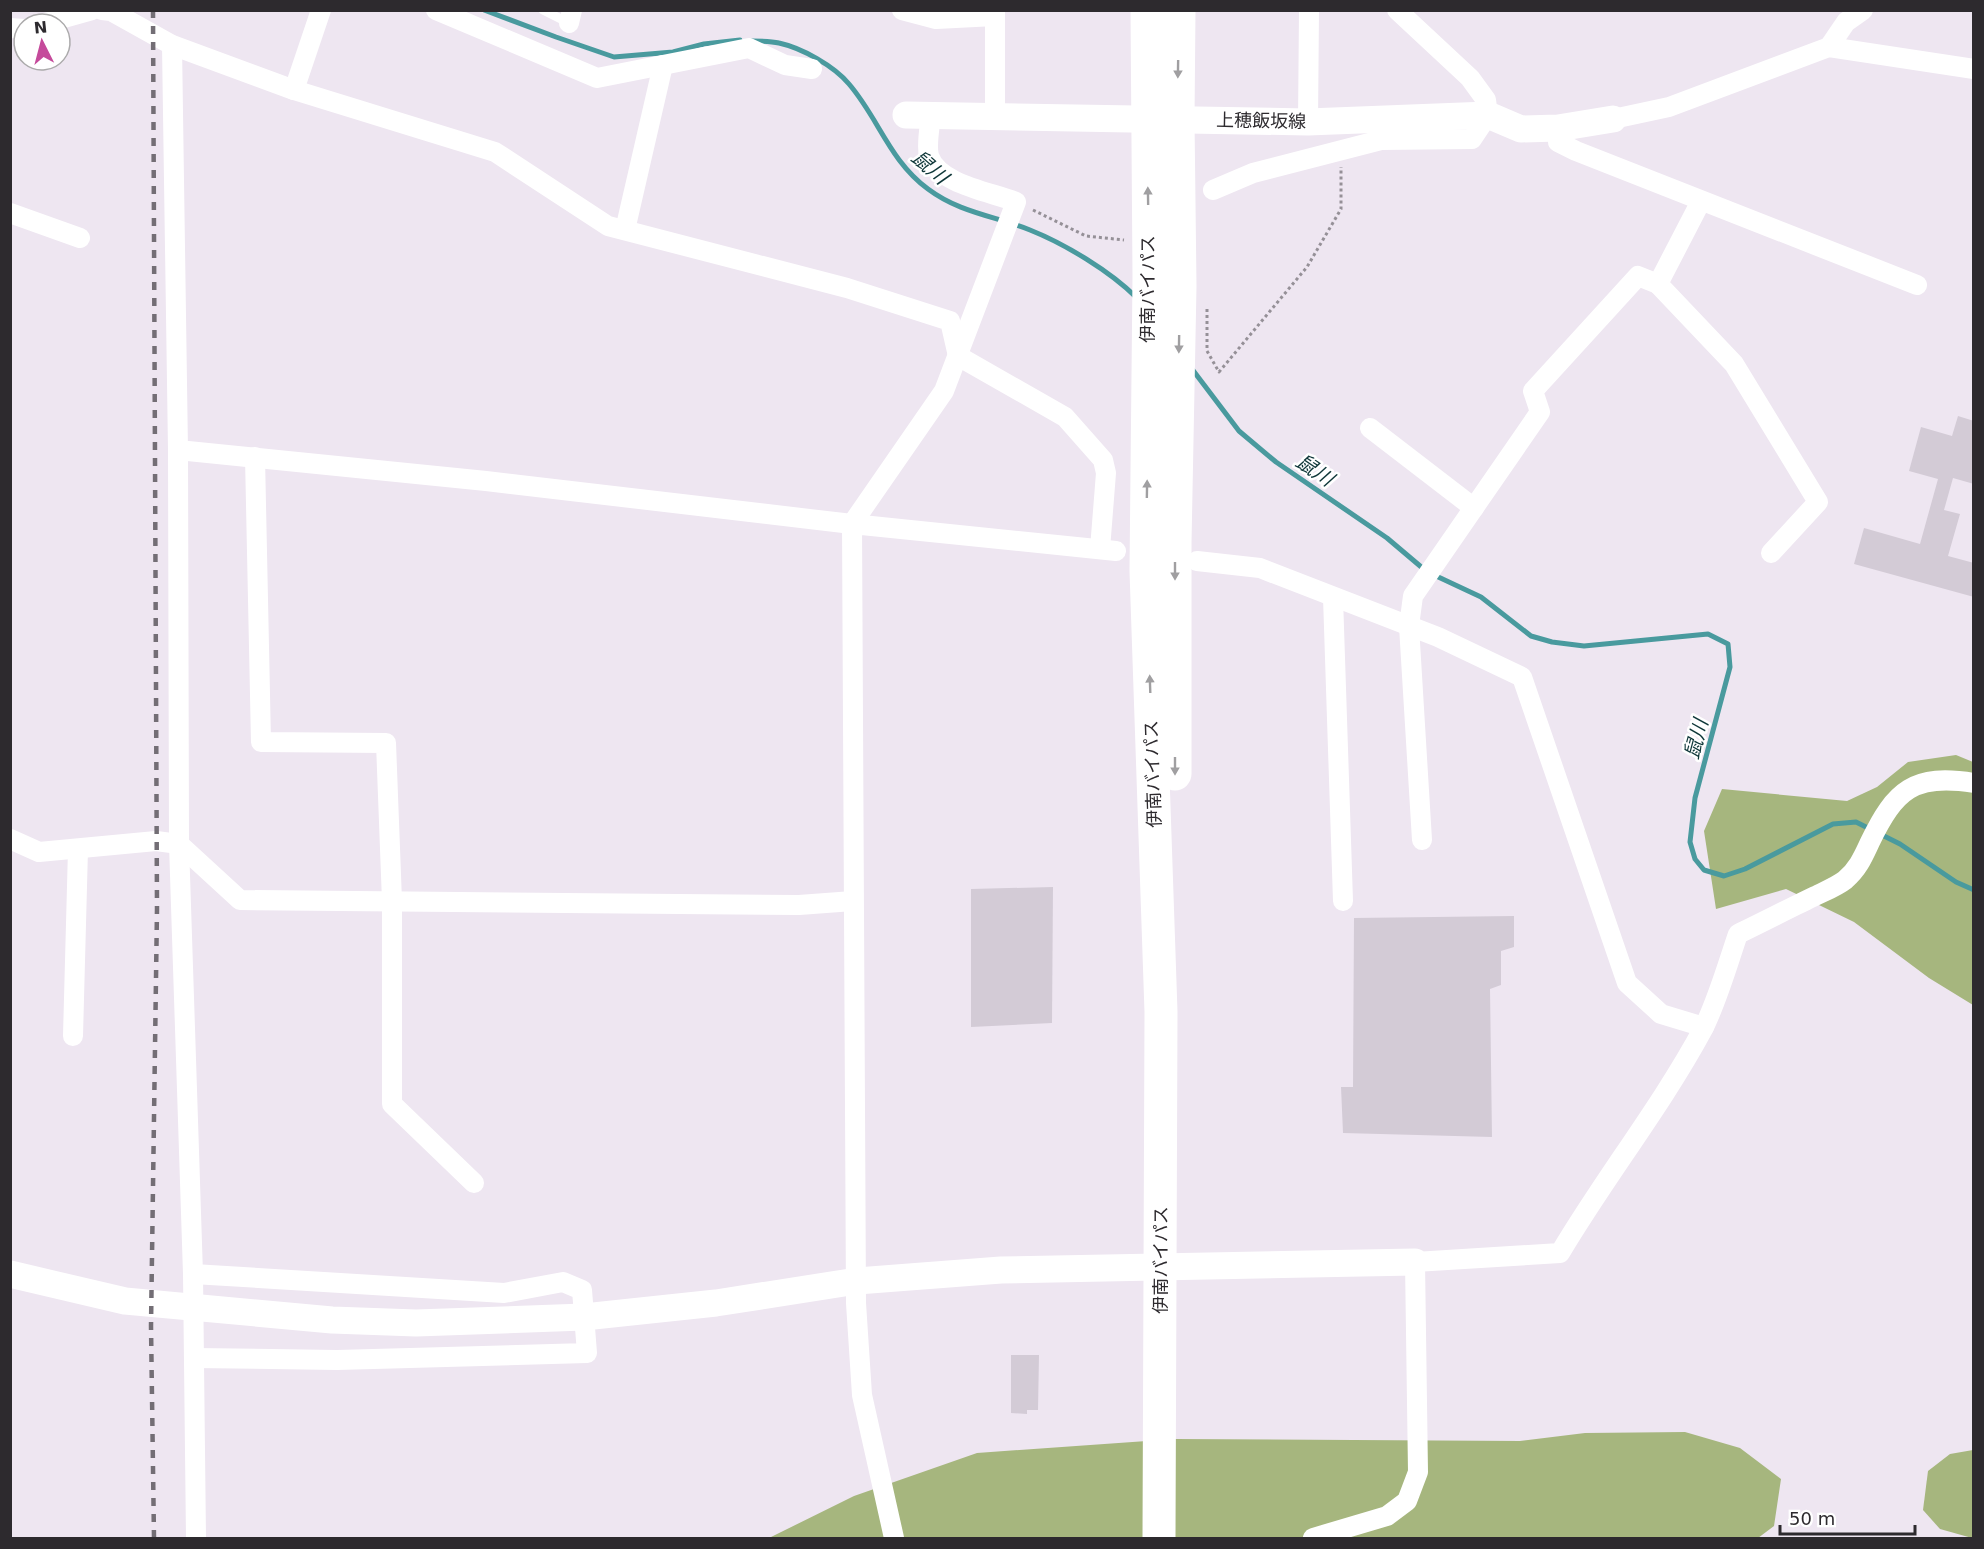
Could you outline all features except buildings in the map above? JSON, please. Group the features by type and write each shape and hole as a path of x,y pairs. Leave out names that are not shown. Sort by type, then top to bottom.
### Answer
{"highway":[{"name":"伊南バイパス","path":"1147,10 1162,120 1180,286 1162,405"},
{"name":"伊南バイパス","path":"1160,1539 1166,1504 1175,680 1162,405 1149,276 1162,120 1179,10"},
{"name":"伊南バイパス","path":"1166,1504 1172,1539"}],"street":[{"path":"72,16 92,10"},
{"path":"102,10 111,11 172,45 294,90 495,152 608,226 847,288 950,321 958,356 1065,417 1103,460 1106,473 1108,550 852,524 486,481 178,450"},
{"path":"294,90 321,10"},
{"path":"436,10 597,78 749,48 785,64 812,69"},
{"path":"902,10 936,19 995,13 995,116"},
{"path":"1308,122 1309,10"},
{"path":"1213,190 1253,173 1381,140 1472,139 1488,115 1486,100 1470,78 1397,10"},
{"path":"1829,47 1846,21 1863,10"},
{"path":"172,45 178,450 179,844 193,1274 196,1539"},
{"path":"1613,119 1669,107 1829,47 1974,69"},
{"path":"625,230 663,65"},
{"path":"894,1539 862,1395 856,1303 852,524 944,391 1014,207 996,194 981,192 935,169 928,154 919,115"},
{"name":"上穂飯坂線","path":"919,115 1308,122 1488,115 1521,129 1557,128 1613,119"},
{"path":"1557,128 1558,142 1576,152 1917,285"},
{"path":"1658,284 1701,201"},
{"path":"10,213 80,238"},
{"path":"1422,840 1409,626 1413,596 1540,412 1533,391 1638,276 1658,284 1734,364 1818,502 1771,553"},
{"path":"1370,428 1474,508"},
{"path":"255,458 261,742 386,743 392,901 392,1104 474,1183"},
{"path":"1197,561 1260,568 1438,637 1522,677 1627,983 1661,1014 1704,1027"},
{"path":"1333,597 1342,902"},
{"path":"10,1274 125,1301 332,1320 416,1323 584,1317 716,1303 856,1281 1001,1270 1415,1262 1560,1253 1588,1207 1656,1108 1704,1027 1738,934 1843,882 1857,869 1881,819 1896,798 1913,787 1929,781 1957,780 1974,783"},
{"path":"10,839 39,852 156,841 179,844 240,900 799,905 853,901"},
{"path":"72,1036 78,849"},
{"path":"1314,1539 1387,1516 1407,1501 1418,1472 1415,1262"},
{"path":"193,1274 504,1293 563,1282 582,1290 587,1353 337,1360 194,1358"}],"lane":[{"path":"543,10 571,17"}],"path":[{"path":"1207,304 1207,351 1219,372 1307,267 1341,209 1341,151"},
{"path":"1014,207 1086,236 1121,239 1131,244"}],"green space":[{"path":"1956,755 1973,762 1973,1005 1929,978 1854,922 1786,889 1716,909 1704,831 1722,789 1847,801 1877,787 1908,762"},
{"path":"1685,1432 1740,1448 1781,1479 1774,1526 1758,1538 769,1538 854,1496 977,1453 1175,1439 1520,1441 1585,1433"},
{"path":"1973,1450 1974,1538 1972,1538 1940,1529 1923,1510 1928,1471 1950,1454"}],"waterway":[{"name":"鼠川","path":"484,10 614,57 673,52 704,44 740,40"},
{"name":"鼠川","path":"752,41 788,45 817,59 843,77 859,97 903,165 928,189 965,209 1017,225 1058,243 1101,268 1137,298"},
{"name":"鼠川","path":"1192,369 1239,431 1276,462 1387,538 1426,571"},
{"name":"鼠川","path":"1434,575 1481,597 1531,636 1552,642 1584,646 1708,634 1728,644 1730,667 1695,798 1690,842 1695,859 1704,870 1724,876 1745,869 1833,824 1856,822 1900,844 1956,882 1974,890"}],"railway":[{"path":"153,10 157,909 151,1326 154,1538"}]}
